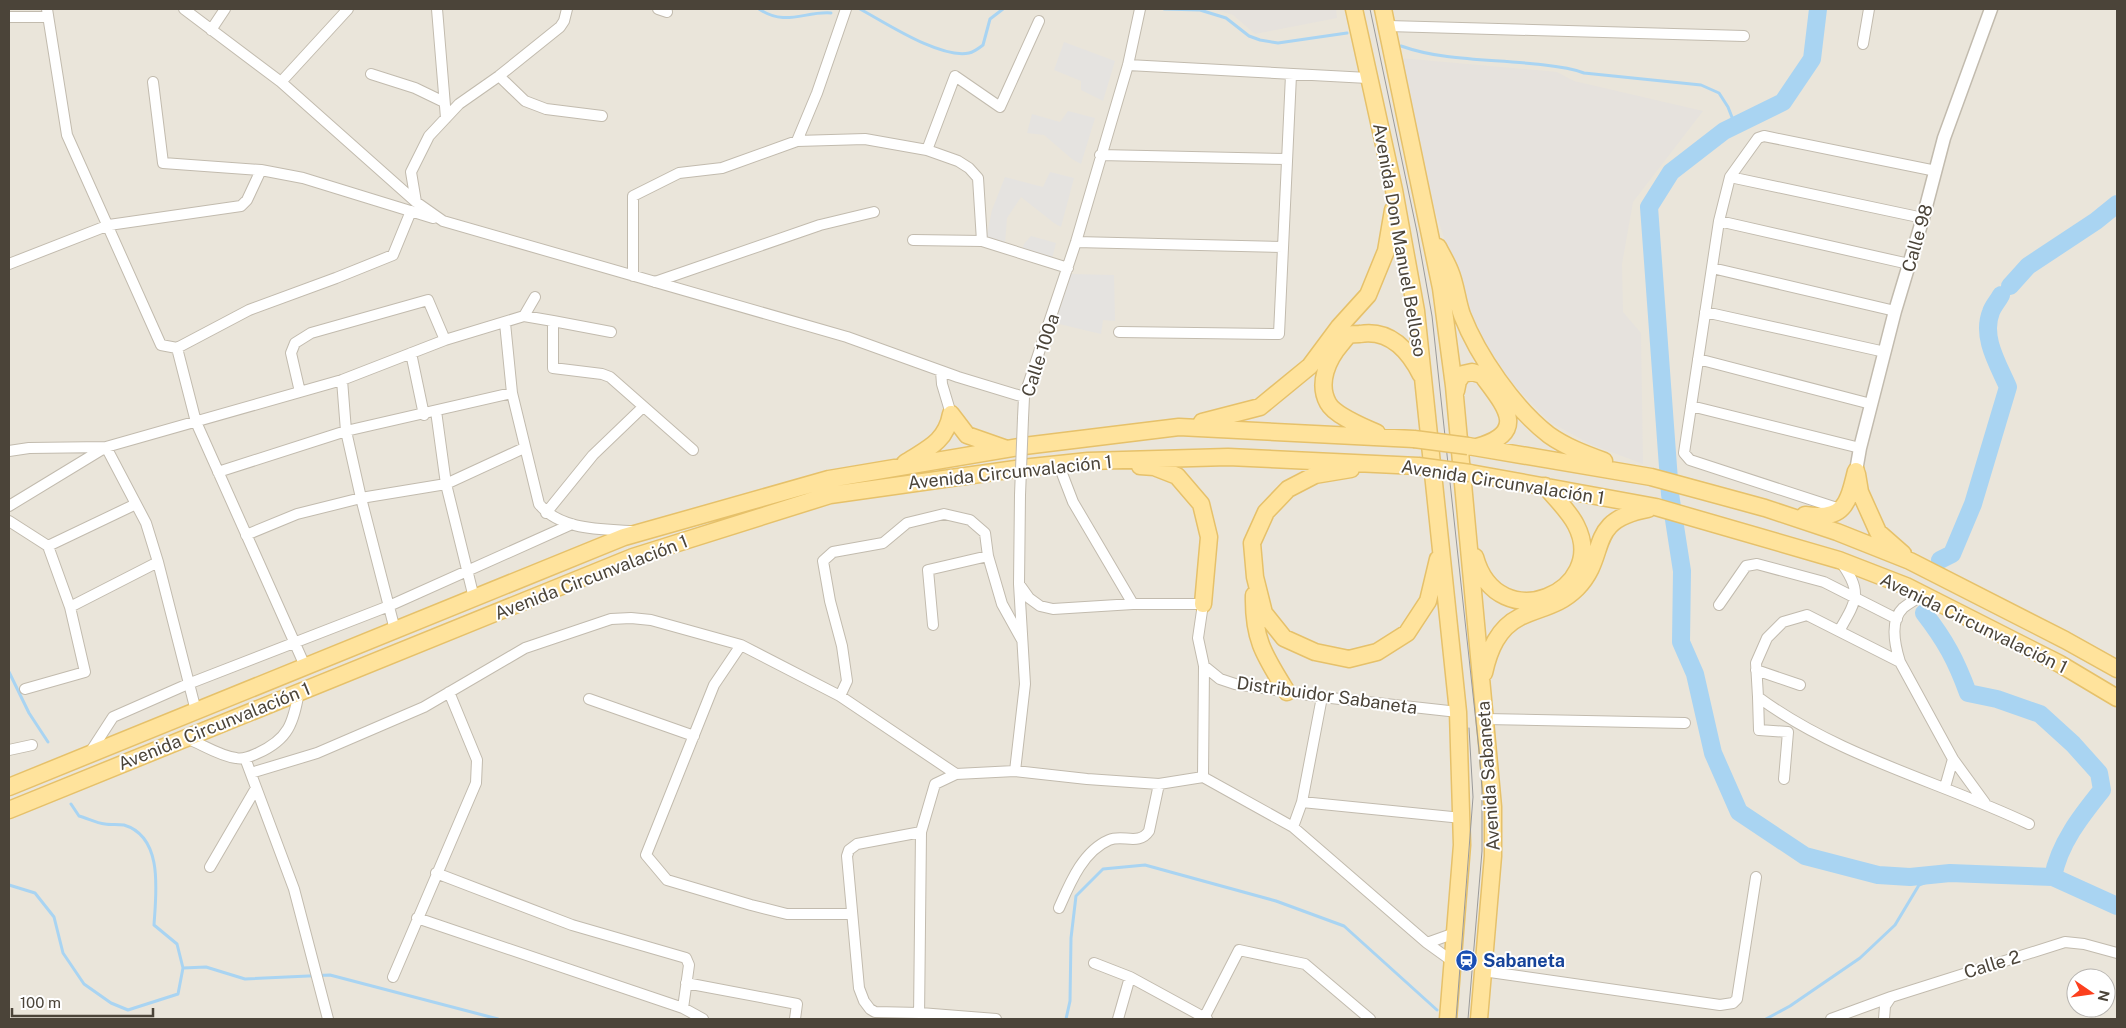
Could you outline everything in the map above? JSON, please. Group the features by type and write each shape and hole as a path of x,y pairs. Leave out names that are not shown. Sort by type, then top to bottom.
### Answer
{"main road":[{"name":"Avenida Don Manuel Belloso","path":"1354,9 1394,190 1416,311 1458,712"},
{"name":"Avenida Don Manuel Belloso","path":"1383,9 1441,288 1455,396 1482,682"},
{"path":"1179,427 1260,407 1310,366 1339,327 1368,295 1386,251 1393,216 1394,190"},
{"path":"1430,232 1450,270 1461,314 1475,344 1503,385 1532,421 1551,436 1581,453 1651,477"},
{"path":"1386,437 1344,417 1328,404 1324,385 1326,367 1333,353 1349,335 1374,331 1396,342 1412,358 1425,384"},
{"path":"1455,396 1458,381 1463,374 1478,373 1506,409 1510,420 1507,430 1502,436 1491,443 1472,447"},
{"path":"951,414 968,435 1006,449"},
{"path":"900,467 940,439 948,429 951,414"},
{"name":"Avenida Circunvalación 1","path":"9,787 624,537 828,479 1006,449 1179,427 1414,439 1651,477 1764,508 1837,532 1910,561 2065,640 2117,669"},
{"name":"Avenida Circunvalación 1","path":"9,810 633,557 830,495 1058,463 1088,461 1228,457 1418,466 1545,486 1656,508 1839,560 1906,586 2060,664 2117,698"},
{"path":"1088,461 1154,467 1177,476 1201,504 1209,537 1203,604"},
{"path":"1287,692 1270,665 1256,636 1254,617 1255,577 1252,542 1266,512 1288,489 1315,475 1386,464"},
{"path":"1764,508 1819,517 1831,516 1840,510 1849,496 1856,471"},
{"path":"1856,471 1860,492 1878,532 1910,561"},
{"path":"1467,527 1479,572 1492,588 1510,599 1543,599 1554,594 1577,571 1581,557 1581,541 1576,524 1545,486"},
{"path":"1482,682 1494,641 1508,625 1520,617 1552,607 1576,589 1591,566 1599,541 1607,528 1617,519 1629,512 1656,508"},
{"path":"1255,577 1264,613 1284,638 1315,652 1348,659 1377,652 1407,633 1428,601 1441,547"},
{"name":"Avenida Sabaneta","path":"1479,1019 1494,856 1493,807 1482,682"},
{"name":"Avenida Sabaneta","path":"1448,1019 1462,845 1458,712"}],"street":[{"path":"184,9 281,82 413,207"},
{"path":"211,30 226,9"},
{"path":"281,82 348,9"},
{"path":"437,9 446,118"},
{"path":"9,17 47,13 67,135 162,345 177,348 249,310 393,255 413,207 411,172 429,136 459,104 560,27 567,9"},
{"path":"797,141 817,93 846,9"},
{"name":"Calle 100a","path":"1015,772 1026,684 1019,584 1024,397 1076,242 1128,65 1140,9"},
{"path":"1863,44 1869,9"},
{"name":"Calle 98","path":"1856,471 1860,448 1895,311 1923,218 1944,138 1991,9"},
{"path":"927,150 955,76 1000,107 1039,21"},
{"path":"1388,26 1744,36"},
{"path":"1128,65 1368,78"},
{"path":"371,74 414,88 444,102"},
{"path":"1119,332 1279,334 1291,75"},
{"path":"498,76 525,101 546,109 602,116"},
{"path":"153,82 163,163 261,170 303,178 413,207 443,221 847,337 942,372 1024,397"},
{"path":"1840,510 1690,460 1684,453 1712,268 1730,177 1758,138 1764,136 1936,171"},
{"path":"633,276 633,196 679,173 722,168 797,141 865,139 927,150 958,161 969,168 978,178 982,241"},
{"path":"1100,155 1288,159"},
{"path":"9,264 109,225 241,206 247,200 261,170"},
{"path":"1730,177 1923,218"},
{"path":"655,282 820,225 874,212"},
{"path":"1720,221 1909,264"},
{"path":"913,240 982,241 1068,268"},
{"path":"1076,242 1283,247"},
{"path":"1712,268 1895,311"},
{"path":"524,316 535,297"},
{"path":"300,392 291,353 294,344 311,333 428,300 445,340"},
{"path":"1706,312 1885,352"},
{"path":"9,451 29,448 106,447 342,380 445,340 524,316 611,332"},
{"path":"553,322 552,368 602,374 610,377 693,450"},
{"path":"505,323 512,393 539,504 546,513 572,524 641,532"},
{"path":"177,348 196,422 305,666"},
{"path":"411,353 424,415"},
{"path":"1698,359 1871,404"},
{"path":"942,372 942,384 951,414"},
{"path":"342,380 346,431 395,630"},
{"path":"218,472 346,431 424,415 512,393"},
{"path":"1691,406 1860,448"},
{"path":"546,513 593,455 643,407"},
{"path":"436,412 446,484 474,598"},
{"path":"106,447 146,523 158,562 196,711"},
{"path":"9,506 106,447"},
{"path":"246,535 297,514 361,498 446,484 524,448"},
{"path":"1058,463 1073,502 1133,604"},
{"path":"48,546 136,504"},
{"path":"840,696 846,681 843,654 830,601 823,561 834,552 883,543 907,523 944,514 970,520 985,533 988,556 1002,604 1023,643"},
{"path":"9,521 48,546 70,606 85,672 25,689"},
{"path":"88,755 114,717 188,684 389,606 572,524"},
{"path":"933,625 928,570 988,556"},
{"path":"1839,560 1852,578 1855,598 1853,606 1839,631"},
{"path":"70,606 158,562"},
{"path":"1719,606 1746,566 1757,564 1824,582 1897,619"},
{"path":"1019,584 1029,598 1040,606 1053,608 1133,604 1203,604 1198,638 1204,666 1203,777"},
{"path":"1923,594 1901,609 1894,634 1895,647 1900,662 1953,759 1985,803"},
{"path":"1788,732 1759,730 1756,670 1756,662 1767,638 1783,622 1807,615 1900,662"},
{"path":"251,773 317,753 424,708 525,648 611,619 631,618 651,620 740,645 840,696 956,774"},
{"path":"740,645 714,685 646,855 667,880 787,914 852,914"},
{"name":"Distribuidor Sabaneta","path":"1204,666 1220,678 1234,684 1322,697 1458,712"},
{"path":"1756,670 1800,685"},
{"path":"186,738 234,758 245,758 276,743 285,735 295,715 299,692"},
{"path":"393,977 476,783 477,760 449,692"},
{"path":"1293,827 1302,802 1322,697"},
{"path":"1758,697 1791,720 1852,751 1985,803 2029,824"},
{"path":"589,699 694,736"},
{"path":"1485,719 1685,723"},
{"path":"1784,780 1788,732 1791,720"},
{"path":"9,750 32,745"},
{"path":"245,758 294,889 326,1019"},
{"path":"1945,787 1953,759"},
{"path":"920,1016 921,832 935,784 956,774 1015,772 1159,784 1203,777 1293,827 1427,943 1452,961"},
{"path":"1059,908 1070,883 1090,853 1111,839 1139,839 1146,835 1159,784"},
{"path":"210,867 256,788"},
{"path":"1302,802 1462,818"},
{"path":"921,832 857,844 849,850 847,856 859,988 864,1001 871,1015 996,1019"},
{"path":"436,873 572,925 686,958 689,965 683,1008"},
{"path":"1483,971 1720,1005 1733,1003 1737,999 1756,876"},
{"path":"417,918 683,1008 703,1019"},
{"path":"1427,943 1455,933"},
{"name":"Calle 2","path":"1831,1019 1891,997 2064,942 2084,944 2117,953"},
{"path":"1094,962 1130,976 1205,1018 1239,950 1305,964 1370,1019"},
{"path":"1118,1019 1130,976"},
{"path":"686,983 797,1004 795,1019"},
{"path":"1884,1019 1885,1006 1891,997"}],"shaded area":[{"path":"9,9 2117,9 2117,1019 9,1019"},
{"path":"1214,9 1336,9 1337,18 1255,34 1233,15"},
{"path":"1064,42 1115,61 1103,101 1081,90 1081,81 1054,70"},
{"path":"1400,58 1557,72 1574,81 1703,111 1633,202 1622,264 1623,312 1641,333 1643,464 1590,444 1550,422 1510,381 1471,320 1431,198"},
{"path":"1068,111 1095,118 1081,164 1072,159 1044,135 1027,133 1032,114 1060,122"},
{"path":"1050,172 1074,178 1061,227 1021,197 1007,218 1005,244 986,239 992,210 1005,177 1043,187"},
{"path":"1031,236 1056,243 1052,259 1022,251 1024,244"},
{"path":"1070,274 1114,275 1115,321 1103,320 1101,334 1055,323"}],"waterway":[{"path":"759,9 778,17 787,18 831,13"},
{"path":"860,9 913,39 943,51 957,53 969,53 983,45 990,19 1003,9"},
{"path":"1164,9 1200,10 1226,18 1249,36 1278,43 1347,33"},
{"path":"1818,9 1812,59 1783,102 1724,131 1671,172 1649,207 1670,494 1682,571 1681,642 1695,674 1713,753 1739,812 1805,856 1878,875 1910,877 1950,873 2053,877 2117,906"},
{"path":"1401,46 1450,57 1535,64 1566,68 1584,73 1701,85 1719,93 1728,107 1735,125"},
{"path":"2010,286 2028,266 2096,221 2117,204"},
{"path":"1940,560 1952,554 1973,504 2008,387 1992,350 1988,331 1988,321 1991,312 2001,295"},
{"path":"1924,613 1949,651 1968,693 1997,699 2040,714 2073,744 2099,773 2102,790 2072,831 2060,853 2053,877"},
{"path":"9,672 29,713 48,742"},
{"path":"71,804 79,816 102,823 124,825 137,831 146,841 152,853 155,868 156,898 154,925 177,944 183,968"},
{"path":"1066,1019 1070,1001 1071,938 1076,896 1103,869 1145,865 1276,901 1344,926 1437,1010"},
{"path":"1766,1019 1790,1006 1860,958 1895,925 1919,885 1950,873"},
{"path":"9,885 35,893 54,917 63,953 84,984 111,1003 128,1010 178,994 183,968 206,967 245,979 330,975 498,1019"}],"tram line":[{"path":"1370,9 1417,232 1432,316 1479,750 1482,789 1482,851 1468,1019"},
{"path":"1456,1019 1473,797 1469,728"}],"place":[{"name":"Sabaneta","path":"1467,960"}]}
